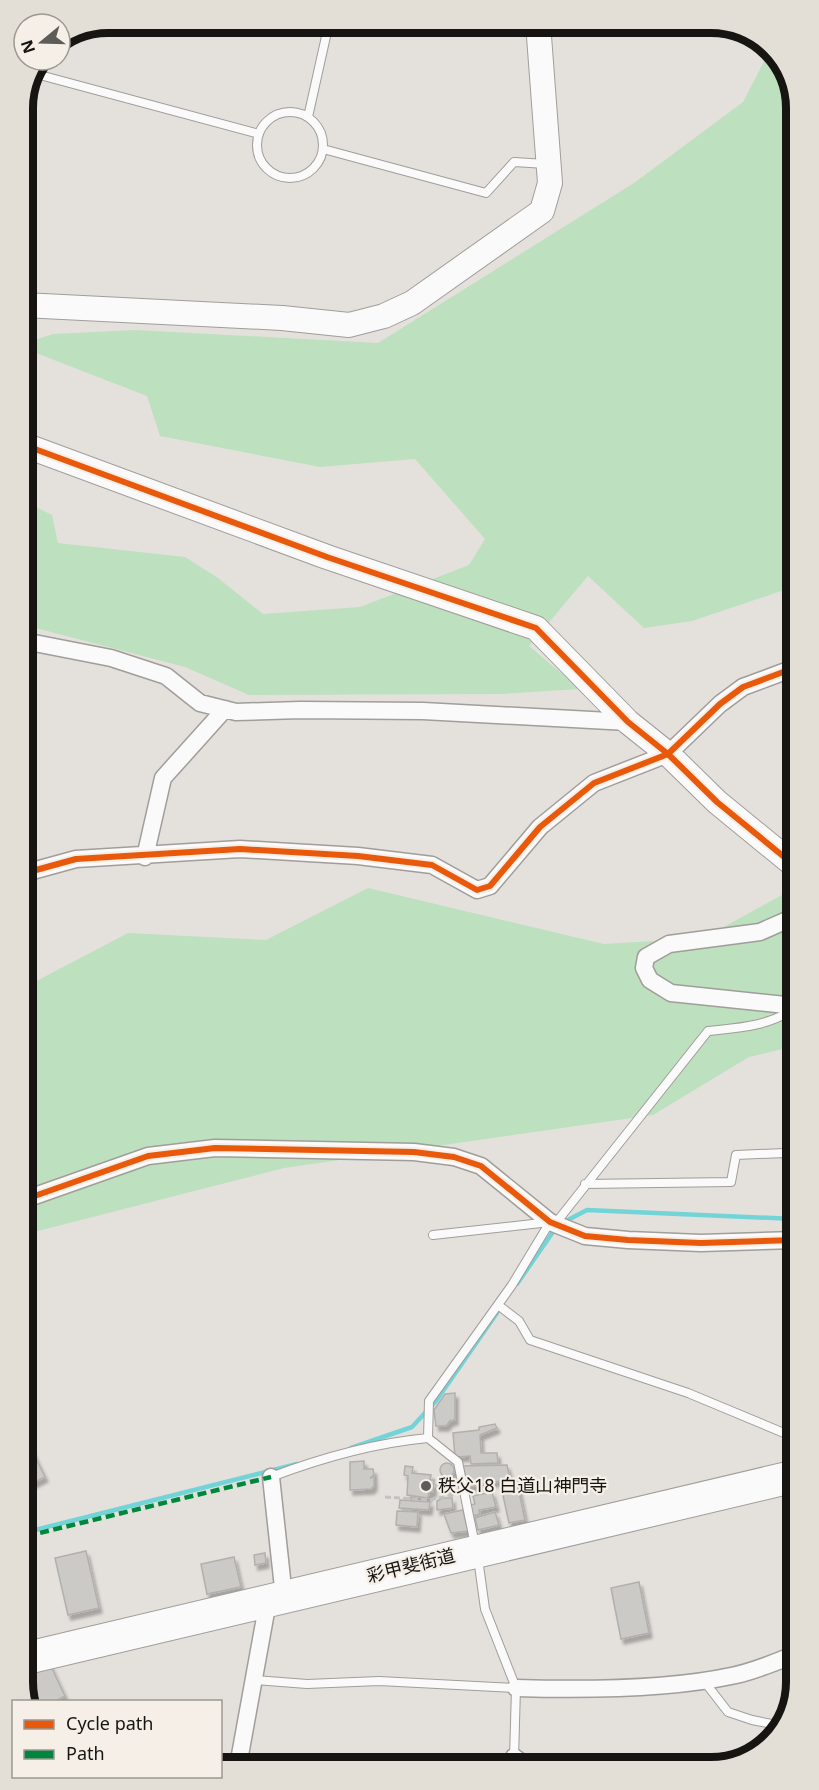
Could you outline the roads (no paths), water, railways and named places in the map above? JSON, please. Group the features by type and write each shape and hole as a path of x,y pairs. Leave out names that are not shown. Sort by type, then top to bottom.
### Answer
{"highway":[{"name":"彩甲斐街道","path":"33,1653 276,1599 786,1478"}],"street":[{"path":"33,306 282,318 349,325 384,316 412,303 542,211 550,183 539,33"},
{"path":"33,448 327,557 536,628 628,722 668,754 717,802 786,858"},
{"path":"33,643 111,658 166,676 200,703 236,712 423,711 628,722"},
{"path":"33,871 76,859 145,857 240,849 358,856 432,865 477,890 490,886 540,827 594,783 668,754 720,704 743,687 786,670"},
{"path":"145,857 163,778 225,710"},
{"path":"786,921 760,932 669,944 646,957 644,968 650,980 671,993 786,1006"},
{"path":"33,1197 148,1156 215,1148 414,1152 454,1157 481,1166 553,1223 585,1236 701,1243 786,1240"},
{"path":"240,1757 255,1680 276,1599 271,1477"},
{"path":"516,1688 562,1689 704,1681 733,1676 786,1657"}],"lane":[{"path":"308,117 327,33"},
{"path":"41,75 259,134"},
{"path":"295,112 308,117 320,130 323,149 313,169 304,175 283,177 264,166 259,156 259,134 269,119 281,113 295,112"},
{"path":"323,149 486,193 514,162 548,164"},
{"path":"428,1438 429,1401 553,1223 708,1031 745,1026 786,1014"},
{"path":"585,1184 731,1182 736,1155 785,1153 786,1156"},
{"path":"433,1235 553,1223"},
{"path":"498,1305 519,1321 530,1340 688,1393 786,1434"},
{"path":"271,1477 400,1440 428,1438 458,1462 485,1608 516,1688 517,1757"},
{"path":"255,1680 307,1684 379,1682 516,1688"},
{"path":"704,1681 728,1712 772,1724"}],"waterway":[{"path":"564,1222 587,1210 786,1219"},
{"path":"517,1284 555,1229"},
{"path":"351,1448 412,1427 436,1401 497,1313"},
{"path":"33,1530 297,1464"}],"place":[{"name":"秩父18 白道山神門寺","path":"426,1486"}]}
